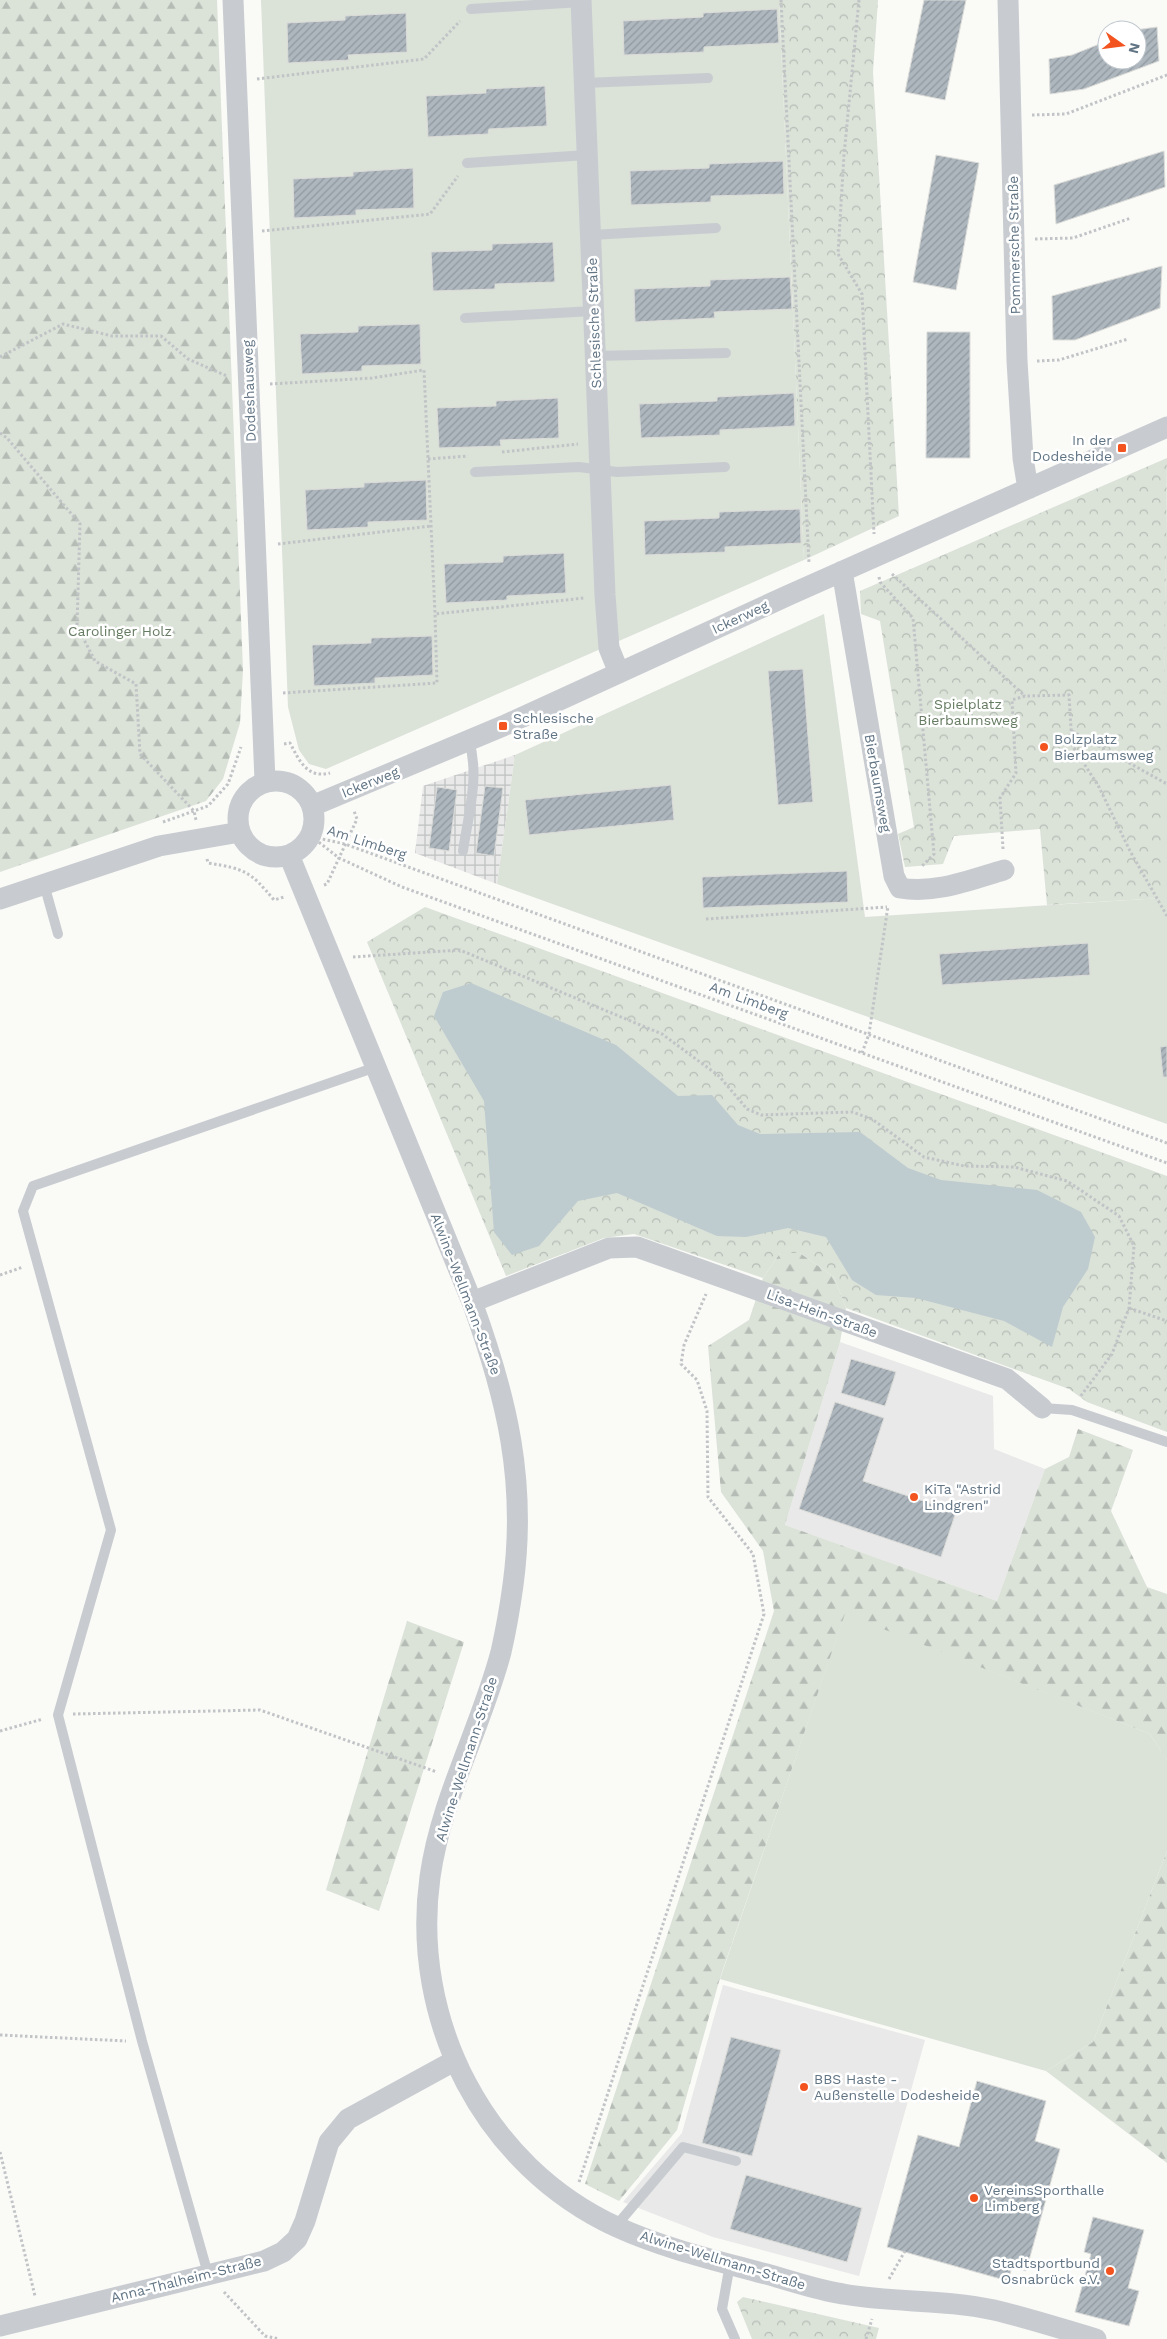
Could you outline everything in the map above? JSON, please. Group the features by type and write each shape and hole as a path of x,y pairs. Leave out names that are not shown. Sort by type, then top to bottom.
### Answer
{"street":[{"name":"Dodeshausweg","path":"233,0 259,384 265,781"},
{"name":"Pommersche Straße","path":"1008,0 1017,361 1023,458 1028,489"},
{"name":"Schlesische Straße","path":"581,1 605,595 609,648 619,673"},
{"name":"Ickerweg","path":"312,806 470,741 842,571 1167,427"},
{"name":"Bierbaumsweg","path":"842,571 894,876 900,888 914,890 941,888 1004,870"},
{"path":"278,780 290,783 301,789 312,806 314,824 311,836 303,847 289,855 267,857 255,852 246,844 240,832 237,820 239,807 244,796 254,787 265,781 278,780"},
{"path":"0,899 159,846 240,832"},
{"name":"Alwine-Wellmann-Straße","path":"289,855 472,1302 494,1362 511,1431 519,1504 513,1582 500,1652 445,1813 430,1876 427,1938 434,1999 454,2061 484,2114 524,2163 573,2201 616,2226 661,2244 841,2294 877,2299 941,2302 994,2310 1096,2339"},
{"name":"Lisa-Hein-Straße","path":"472,1302 609,1248 637,1247 1007,1378 1042,1408"},
{"name":"Anna-Thalheim-Straße","path":"0,2326 264,2261 283,2252 297,2239 305,2221 329,2142 348,2120 454,2061"}],"lane":[{"path":"471,9 581,1"},
{"path":"584,83 708,78"},
{"path":"467,163 587,155"},
{"path":"591,234 716,228"},
{"path":"465,318 593,311"},
{"path":"595,356 726,353"},
{"path":"475,472 579,467 617,472 725,467"},
{"path":"463,851 474,772 474,755 470,741"},
{"path":"44,884 58,934"},
{"path":"208,2274 142,2041 58,1715 111,1530 23,1212 33,1186 376,1067"},
{"name":"Lisa-Hein-Straße","path":"1042,1408 1072,1410 1167,1442"},
{"path":"1143,1434 1167,1435"},
{"path":"616,2226 683,2147 736,2161"},
{"path":"730,2264 722,2309 735,2339"}],"path":[{"path":"781,0 808,560 818,582"},
{"path":"859,0 844,155 838,254 862,294 875,557 1025,696"},
{"path":"255,79 424,59 471,9"},
{"path":"1011,116 1066,114 1167,75"},
{"path":"262,231 430,214 467,163"},
{"path":"1014,240 1073,238 1131,218"},
{"path":"0,357 63,324 112,336 161,336 188,359 259,384 372,378 424,370 437,682 282,693"},
{"path":"1017,361 1060,360 1128,339"},
{"path":"0,433 7,438 80,524 77,626 95,661 136,684 140,754 194,811 208,863 236,868 255,877 274,900 327,884 357,819 338,771 324,774 313,773 301,765 290,743 240,747 228,784 208,806 194,811"},
{"path":"500,453 598,441"},
{"path":"428,459 471,456"},
{"path":"276,544 431,526"},
{"path":"434,614 605,595"},
{"path":"1004,870 1000,798 1016,773 1012,700 1025,696 1069,695 1072,745 1099,787 1130,851 1167,916"},
{"path":"1071,731 1167,784"},
{"name":"Am Limberg","path":"311,836 346,844 1167,1143"},
{"name":"Am Limberg","path":"311,836 339,858 402,887 1167,1164"},
{"path":"706,919 888,906"},
{"path":"334,963 358,955 460,950 662,1034 719,1076 747,1109 761,1114 852,1112 872,1119 924,1157 964,1166 1014,1167 1067,1180 1119,1216 1134,1246 1129,1308 1112,1354 1072,1410"},
{"path":"0,1275 38,1261"},
{"path":"573,2201 764,1614 753,1554 708,1497 707,1411 697,1380 682,1364 684,1345 715,1275"},
{"path":"1129,1308 1167,1321"},
{"path":"0,1731 58,1715 260,1710 457,1778"},
{"path":"0,2035 142,2041"},
{"path":"0,2152 40,2316"},
{"path":"208,2274 265,2336 279,2339"}],"shaded area":[{"path":"515,755 497,884 415,853 423,786"},
{"path":"471,983 616,1045 678,1096 712,1095 738,1125 760,1134 860,1132 908,1168 941,1180 1037,1190 1081,1212 1095,1237 1088,1269 1063,1307 1052,1347 1004,1321 916,1298 876,1295 852,1280 826,1237 788,1228 746,1237 717,1236 617,1193 578,1201 539,1246 512,1255 494,1232 484,1101 434,1016 443,992"},
{"name":"KiTa \"Astrid Lindgren\"","path":"840,1342 993,1396 994,1449 1045,1469 997,1601 785,1525"},
{"name":"BBS Haste - Außenstelle Dodesheide","path":"723,1985 925,2040 859,2276 713,2237 623,2202 682,2133"}],"green space":[{"name":"Carolinger Holz","path":"0,0 217,0 243,670 240,723 223,779 206,801 0,872"},
{"path":"261,0 779,0 804,560 326,769 309,764 299,750 288,707"},
{"path":"779,0 878,0 873,72 899,516 804,560"},
{"name":"Spielplatz Bierbaumsweg","path":"1167,458 1162,898 1047,905 1040,829 954,836 943,864 905,867 898,834 914,827 880,621 861,614 860,591"},
{"path":"1167,464 1167,1124 497,884 515,755 824,614 865,917 1161,898"},
{"path":"425,907 1167,1176 1167,1432 1087,1402 1069,1389 846,1308 834,1277 800,1253 780,1253 763,1278 634,1234 604,1238 506,1276 367,942"},
{"path":"780,1253 800,1253 834,1277 846,1308 840,1342 785,1525 997,1601 1045,1469 1069,1457 1078,1429 1133,1450 1111,1511 1147,1587 1167,1594 1167,1760 1150,1734 845,1614 720,1978 677,2130 619,2201 585,2184 774,1611 763,1551 721,1492 708,1346 749,1320 763,1278"},
{"path":"845,1613 1150,1734 1167,1760 1167,1851 1093,2042 1046,2071 720,1979"},
{"path":"407,1621 464,1642 379,1911 326,1890"},
{"path":"1167,1851 1167,2163 1046,2071 1093,2042"},
{"path":"743,2297 879,2328 876,2339 752,2339 737,2302"}],"building":[{"path":"924,0 966,0 945,100 905,92"},
{"path":"777,9 779,43 704,47 704,52 624,55 623,21 703,17 703,13"},
{"path":"406,13 407,52 348,55 349,60 288,63 287,23 345,20 345,16"},
{"path":"1157,27 1159,61 1147,65 1147,28"},
{"path":"1097,45 1097,70 1135,70 1084,89 1050,94 1049,59 1072,55"},
{"path":"545,86 547,126 489,129 488,134 428,137 426,96 486,93 486,89"},
{"path":"1164,151 1165,187 1056,224 1054,185"},
{"path":"936,155 979,163 956,290 913,282"},
{"path":"783,161 784,194 711,196 711,202 631,205 630,171 709,168 709,164"},
{"path":"413,168 414,208 356,210 356,215 294,218 293,179 353,176 353,172"},
{"path":"553,242 555,282 495,284 495,289 433,291 431,252 492,250 492,244"},
{"path":"1162,266 1160,308 1075,340 1053,340 1052,296"},
{"path":"790,277 792,309 714,312 715,318 635,322 634,289 710,286 710,280"},
{"path":"420,324 421,364 362,366 362,371 302,374 300,334 358,332 358,326"},
{"path":"927,332 970,332 970,458 926,458"},
{"path":"794,393 795,426 720,430 720,435 641,438 639,404 717,401 717,397"},
{"path":"558,398 559,438 500,440 501,446 439,448 437,408 496,406 496,401"},
{"path":"426,480 427,520 368,522 368,527 307,530 305,490 364,487 364,483"},
{"path":"800,509 801,543 725,547 725,552 645,555 644,521 719,518 719,512"},
{"path":"564,553 566,593 507,596 507,600 446,603 444,564 503,562 503,556"},
{"path":"432,636 433,675 375,678 375,683 314,686 312,645 371,643 371,638"},
{"path":"803,669 813,802 778,805 768,671"},
{"path":"671,785 674,820 529,835 525,800"},
{"path":"485,786 503,788 494,856 476,853"},
{"path":"437,787 457,790 449,851 429,848"},
{"path":"847,871 848,902 703,908 702,877"},
{"path":"1088,943 1090,975 942,985 939,954"},
{"path":"1167,1046 1167,1077 1163,1077 1160,1047"},
{"path":"851,1359 896,1372 885,1406 841,1393"},
{"path":"835,1402 884,1418 863,1481 956,1512 941,1557 799,1509"},
{"path":"731,2037 781,2050 752,2156 702,2143"},
{"name":"VereinsSporthalle Limberg","path":"977,2081 1046,2101 1035,2141 1060,2149 1026,2271 1012,2267 1008,2281 887,2247 918,2135 959,2147"},
{"path":"746,2175 862,2208 847,2262 730,2229"},
{"path":"1093,2217 1144,2230 1128,2288 1139,2291 1129,2326 1075,2312 1091,2254 1084,2252"}],"place":[{"name":"In der Dodesheide","path":"1122,448"},
{"name":"Schlesische Straße","path":"503,726"},
{"name":"Bolzplatz Bierbaumsweg","path":"1044,747"},
{"name":"KiTa \"Astrid Lindgren\"","path":"914,1497"},
{"name":"BBS Haste - Außenstelle Dodesheide","path":"804,2087"},
{"name":"VereinsSporthalle Limberg","path":"974,2198"},
{"name":"Stadtsportbund Osnabrück e.V.","path":"1110,2271"}]}
